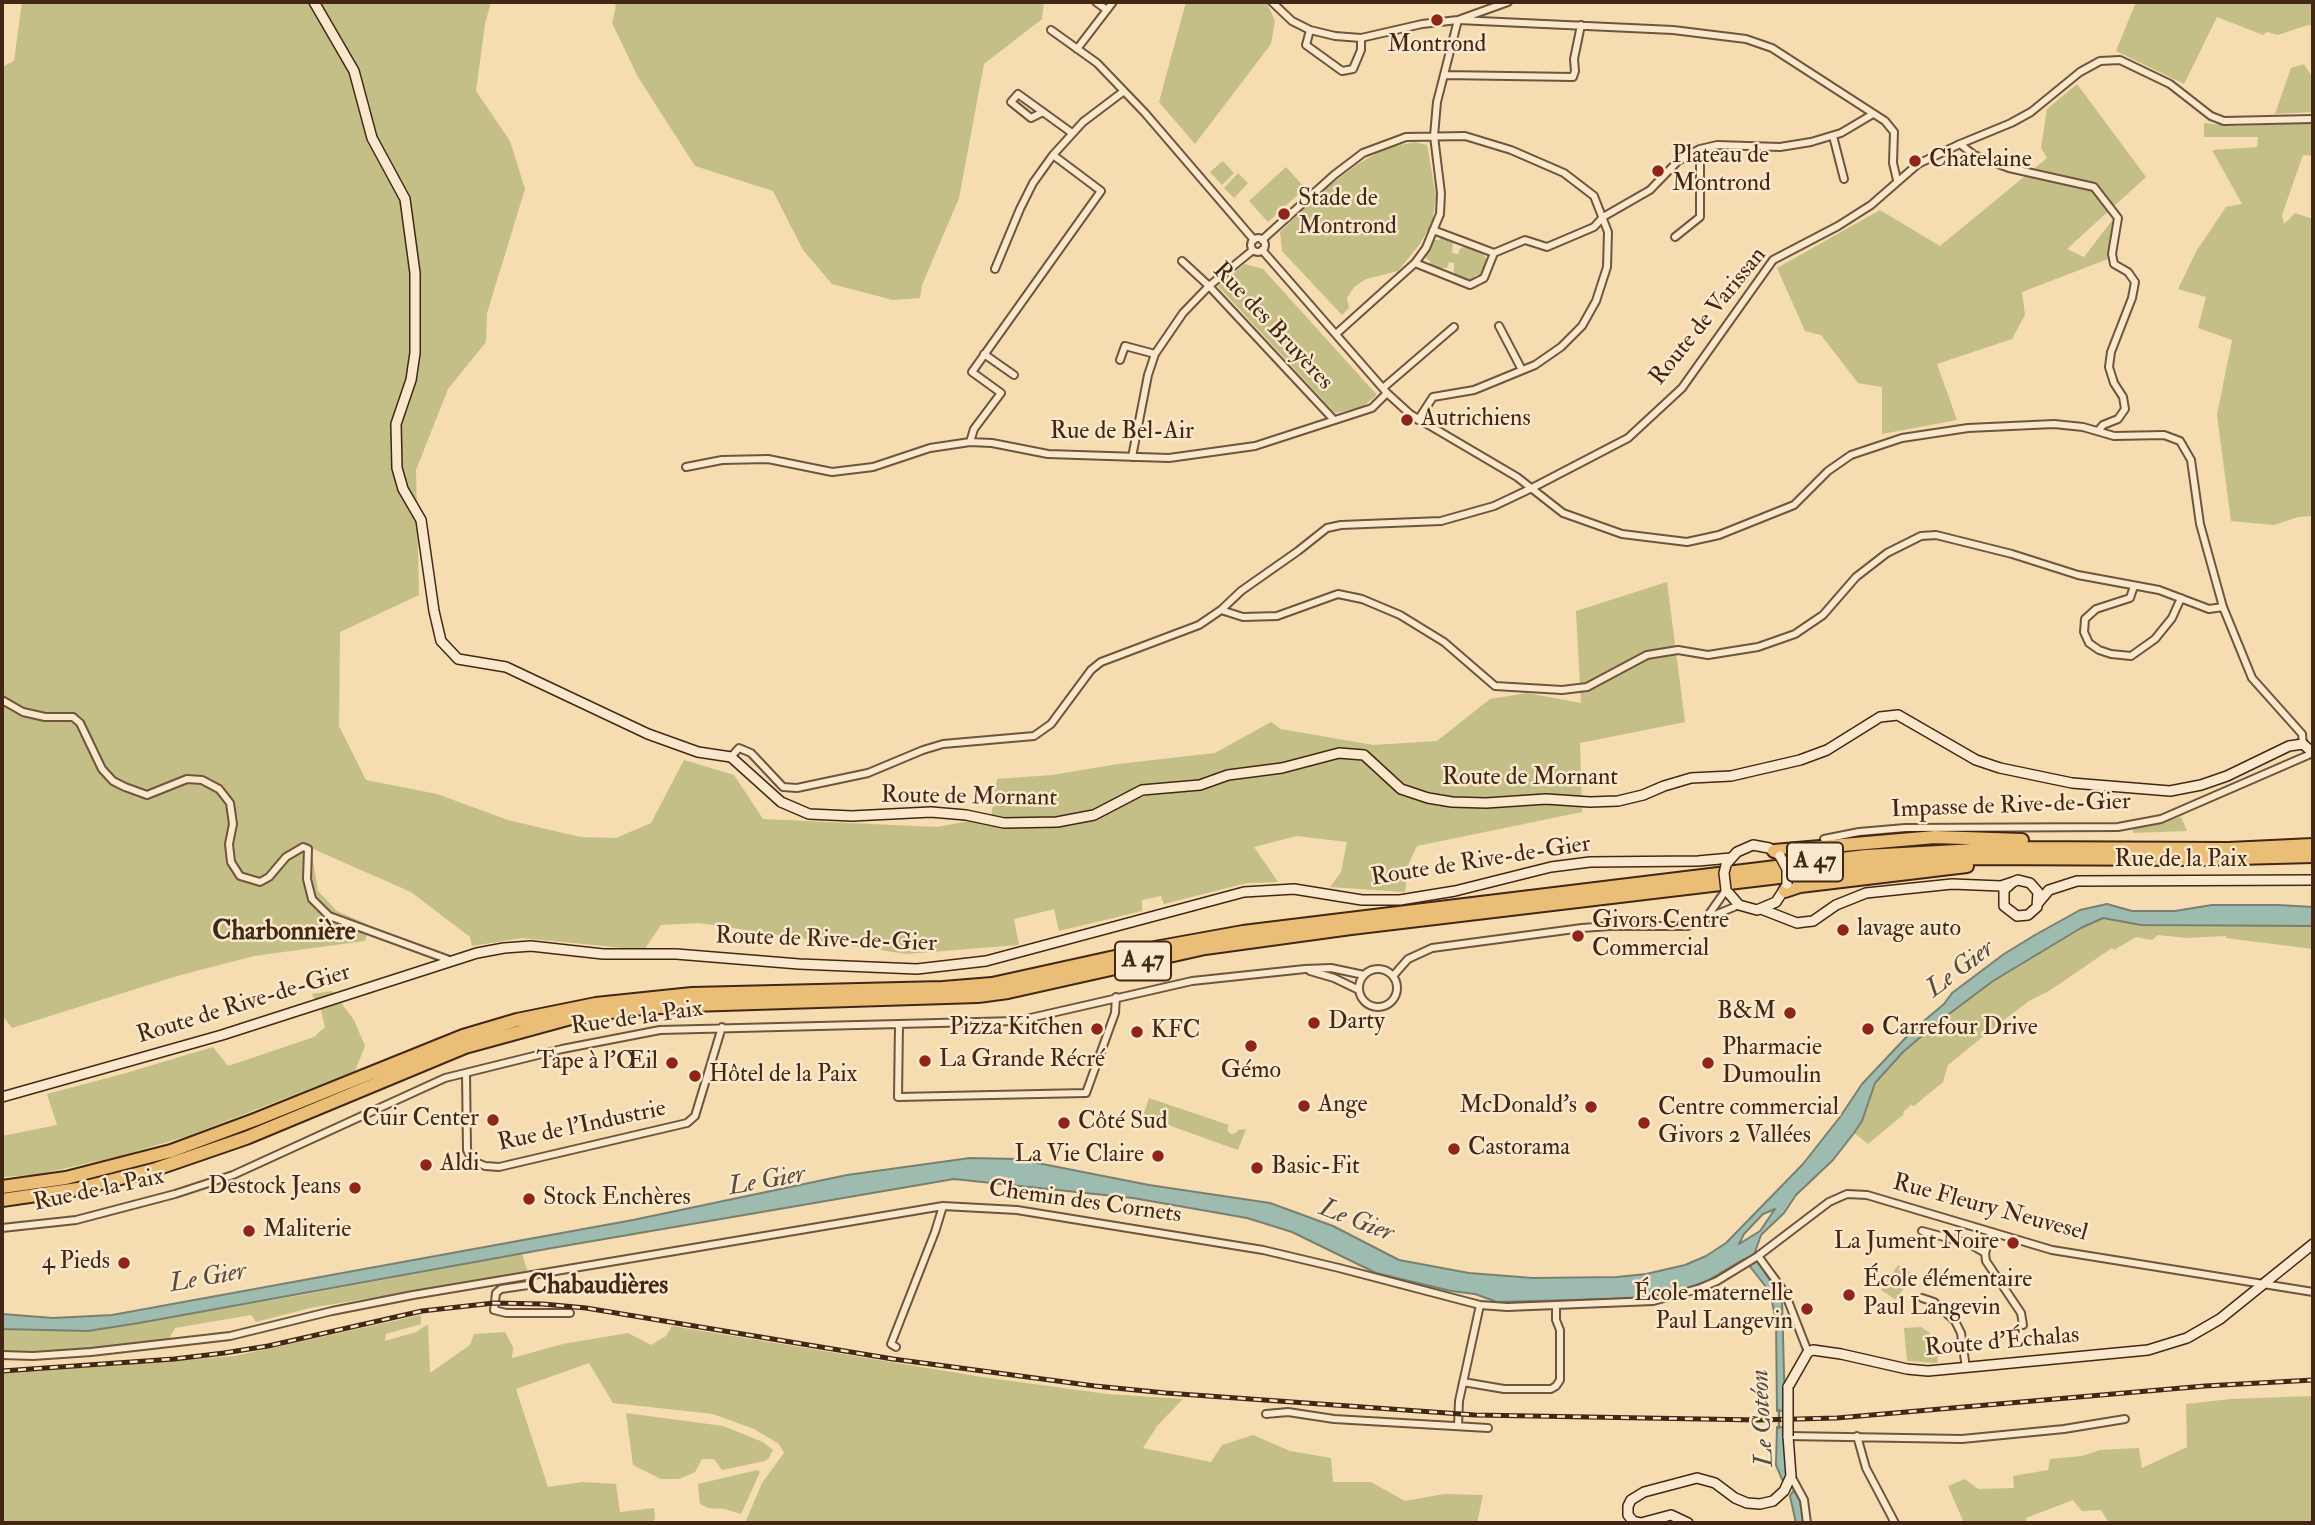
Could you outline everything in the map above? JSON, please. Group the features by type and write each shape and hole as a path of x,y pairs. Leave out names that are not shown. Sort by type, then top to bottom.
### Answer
{"highway":[{"path":"1777,854 1935,836 2072,843 2084,848"},
{"name":"A 47","path":"2,1187 66,1178 171,1151 463,1036 517,1020 596,1004 692,994 974,986 1034,976 1206,938 1364,916 1866,856 1961,849 2229,849 2313,845"},
{"name":"A 47","path":"2,1200 78,1188 156,1169 246,1138 465,1047 571,1018 632,1009 691,1005 978,996 1008,992 1205,948 1905,862 1971,858 2199,859 2313,856"},
{"path":"1785,890 1800,886 2044,858"}],"main road":[{"path":"314,2 354,71 372,138 405,199 415,273 415,353 411,380 396,424 397,468 403,489 421,520 441,641 458,659 506,667 648,734 698,752 731,757"},
{"name":"Route de Mornant","path":"731,757 781,802 809,814 852,816 931,813 1030,824 1094,815 1142,790 1200,785 1228,775 1282,768 1339,753 1364,755 1401,789 1440,800 1486,803 1546,799 1618,801 1691,778 1731,776 1800,760 1827,750 1880,717 1898,715 1976,760 2000,768 2072,783 2170,791 2227,776 2289,746 2303,744"},
{"path":"2303,744 2313,753"},
{"path":"1786,920 1780,906 1787,869 1777,854 1764,846 1752,845 1741,849 1727,865 1726,890 1739,905 1761,909 1786,920 1797,923 1813,921 1836,905 1866,893 1952,884 2001,886 2025,880 2035,887 2038,903"},
{"name":"Route de Rive-de-Gier","path":"1698,861 1714,866 1727,865"},
{"name":"Route de Rive-de-Gier","path":"2,1097 222,1035 491,950 531,946 603,954 676,954 799,964 917,969 986,961 1244,892 1294,889 1362,901 1400,900 1455,891 1551,867 1590,862 1698,861 1727,865"},
{"name":"Rue de la Paix","path":"2035,887 2049,890 2077,881 2096,880 2313,880"},
{"path":"2002,901 2004,890 2013,882"},
{"path":"1982,886 2002,901 2007,911 2017,916 2028,915 2049,890"},
{"path":"1761,909 1770,906 1785,890"},
{"name":"Route d'Échalas","path":"1808,1352 1819,1350 1928,1371 2148,1350 2187,1338 2220,1319 2313,1244"},
{"path":"1688,1523 1671,1515 1641,1523 1633,1521 1628,1515 1628,1506 1631,1500 1644,1492 1697,1478 1715,1483 1740,1500 1753,1504 1767,1503 1784,1491 1791,1476 1788,1387 1808,1352"}],"street":[{"path":"1096,2 1107,10"},
{"path":"1077,49 1113,2"},
{"path":"1272,2 1292,21 1310,30 1360,38 1422,24 1458,20 1673,30 1746,39 1772,48 1885,121 1894,132 1893,163 1897,180"},
{"path":"1458,20 1508,2"},
{"path":"1336,334 1415,263 1426,248 1440,214 1441,193 1434,136 1437,102 1458,20"},
{"path":"1444,75 1573,77 1581,25"},
{"path":"1051,30 1097,63 1145,113 1254,240 1262,240 1334,175 1363,153 1406,137 1465,136 1511,150 1563,173 1594,196 1608,232 1607,267 1596,300 1582,326 1561,347 1522,370 1474,390 1433,397 1418,420"},
{"path":"1310,30 1306,45 1342,71 1353,69 1360,50 1360,38"},
{"name":"Route de Varissan","path":"731,757 740,748 751,753 783,787 797,788 868,773 943,744 1034,736 1051,724 1091,670 1101,662 1199,625 1221,610 1241,590 1327,528 1341,525 1441,521 1494,506 1532,488 1628,438 1682,388 1773,260 1838,226 1871,205 1918,164 2031,112 2080,72 2100,61 2120,60 2171,84 2211,116 2224,121 2313,119"},
{"path":"995,269 1033,183 1053,155 1072,134 1124,91"},
{"path":"1043,111 1031,118 1011,102 1018,94 1043,111 1072,134"},
{"path":"1433,230 1493,253 1525,240 1547,247 1594,227 1603,217 1650,190 1678,161 1700,149 1739,144 1780,147 1811,142 1841,133 1873,114"},
{"path":"1833,136 1844,179"},
{"path":"1960,144 1974,155 2009,168 2094,187 2118,218 2112,254 2114,264 2128,272 2135,282 2132,298 2111,352 2109,367 2113,383 2123,397 2125,409 2118,419 2103,425 2098,431"},
{"path":"1675,237 1700,217 1700,149"},
{"path":"970,442 974,429 1001,393 972,372 1101,191 1053,155"},
{"path":"1253,250 1251,245 1254,240"},
{"path":"1262,240 1265,244 1262,250"},
{"path":"1132,457 1147,375 1155,354 1183,313 1209,286 1253,250 1262,250 1385,391 1418,420 1517,477 1563,513 1622,534 1687,542 1719,535 1794,505 1828,471 1851,454 1902,438 1968,428 2054,424 2083,427 2114,436 2164,435 2180,441 2191,460 2200,524 2223,607 2252,678 2302,734 2303,744"},
{"path":"1415,263 1470,285 1484,278 1493,253"},
{"name":"Rue des Bruyères","path":"1182,261 1209,286 1334,420"},
{"path":"1499,326 1522,370"},
{"name":"Rue de Bel-Air","path":"686,467 722,460 768,459 832,472 873,467 930,448 970,442 992,443 1048,454 1169,458 1255,446 1372,408 1385,391 1454,327"},
{"path":"1120,360 1125,346 1155,354"},
{"path":"984,354 1014,375"},
{"path":"1221,610 1243,617 1277,615 1338,594 1362,599 1400,615 1444,642 1495,686 1562,690 1587,687 1647,656 1678,650 1708,655 1758,647 1796,634 1823,615 1856,577 1887,554 1921,536 1936,536 2011,554 2078,575 2159,590 2209,609 2223,607"},
{"path":"2134,586 2130,598 2096,609 2085,619 2084,632 2089,643 2099,650 2131,656 2155,639 2172,618 2181,598"},
{"path":"2,700 23,712 45,717 73,717 80,723 102,769 113,781 148,795 187,779 202,780 219,789 230,803 233,824 229,844 231,862 240,876 260,883 269,877 286,857 303,847 307,849 307,878 312,899 329,916 452,961"},
{"name":"Impasse de Rive-de-Gier","path":"1824,839 1859,832 1905,828 2118,827 2161,819 2313,753"},
{"path":"1706,919 1726,890"},
{"path":"1393,976 1408,959 1432,948 1591,928 1675,928 1688,926 1739,905"},
{"name":"Rue de la Paix","path":"2,1228 76,1220 175,1194 220,1180 445,1077 562,1049 660,1030 1017,1020 1192,981 1331,968 1364,975"},
{"name":"Rue de la Paix","path":"1305,969 1334,978 1359,990"},
{"path":"1375,969 1382,969 1393,976 1397,985 1396,995 1387,1005 1369,1005 1361,997 1359,990 1364,975 1375,969"},
{"path":"899,1024 898,1097 1086,1093 1115,1013 1116,997"},
{"name":"Rue de l'Industrie","path":"467,1073 467,1150 472,1161 499,1167 687,1124 695,1116 722,1027"},
{"name":"Rue Fleury Neuvesel","path":"1758,1256 1829,1202 1847,1194 1867,1195 2052,1250 2313,1292"},
{"path":"896,1347 891,1344 943,1206"},
{"name":"Chemin des Cornets","path":"570,1312 506,1313 494,1310 496,1293 501,1289 528,1285 531,1276 943,1206 1029,1212 1263,1250 1479,1305 1653,1301 1717,1282 1758,1256"},
{"path":"1922,1231 1970,1244 1985,1253"},
{"path":"1992,1232 1985,1253 1986,1261 2021,1313 2023,1325"},
{"path":"1758,1256 1785,1293 1808,1352"},
{"path":"2,1355 92,1352 230,1336 332,1311 531,1276"},
{"path":"1922,1298 1934,1302 1955,1321 1961,1333 1966,1368"},
{"path":"1458,1426 1463,1381 1479,1305"},
{"path":"1463,1381 1504,1389 1551,1389 1556,1386 1560,1380 1560,1330 1556,1320 1556,1305"},
{"path":"1266,1414 1287,1412 1334,1419 1488,1428"},
{"path":"1788,1436 1962,1439 2064,1429 2125,1419"},
{"path":"1857,1436 1867,1468 1895,1523"},
{"path":"1791,1476 1804,1500 1807,1523"}],"shaded area":[{"path":"22,2 491,2 485,24 476,91 510,141 525,189 487,313 486,342 448,389 416,470 419,595 340,632 339,726 366,780 437,794 508,820 580,837 616,838 651,823 684,760 734,775 763,819 937,827 991,817 997,779 1052,775 1215,753 1271,722 1281,729 1373,745 1437,741 1490,699 1527,693 1581,703 1576,611 1667,582 1685,722 1580,743 1582,812 1417,846 1408,865 1405,892 1330,887 1341,872 1347,842 1297,836 1254,847 1278,882 1247,883 1164,904 1161,896 1142,900 1142,911 1059,931 1054,909 1014,919 1019,945 906,954 699,923 661,925 644,950 522,938 472,946 470,937 411,892 311,848 318,891 337,911 369,925 365,941 254,956 177,976 12,1028 2,1015 2,67 14,61"},
{"path":"613,2 1044,2 1042,19 984,64 959,198 922,285 920,298 893,300 832,284 803,250 773,191 695,166 638,77 612,23 616,6"},
{"path":"1186,2 1266,2 1275,20 1271,44 1195,144 1159,102"},
{"path":"2136,2 2313,2 2313,26 2308,25 2278,35 2267,32 2263,35 2217,17 2184,84 2116,51"},
{"path":"2304,64 2313,78 2313,112 2275,114 2291,68"},
{"path":"2077,84 2146,177 2067,249 2084,257 2114,218 2108,259 2022,292 2025,315 2012,339 1937,364 1957,420 1882,434 1882,387 1858,383 1821,335 1805,331 1777,268 1880,210 1940,246 2047,158 2041,148 2047,109"},
{"path":"2204,123 2234,126 2313,123 2313,156 2303,155 2282,215 2284,224 2295,213 2313,219 2313,516 2298,517 2274,525 2231,521 2217,415 2232,340 2198,328 2206,297 2178,289 2197,250 2226,207 2242,204 2212,150 2257,147 2258,137 2204,137"},
{"path":"1415,142 1427,145 1436,196 1432,223 1420,244 1398,271 1366,279 1354,287 1347,298 1349,308 1342,315 1282,251 1280,232 1323,190 1358,164 1386,148"},
{"path":"1223,161 1234,173 1222,185 1210,172"},
{"path":"1286,167 1305,188 1268,222 1249,201"},
{"path":"1238,173 1248,183 1234,198 1224,188"},
{"path":"1443,236 1453,240 1452,253 1458,254 1460,249 1467,245 1479,249 1478,253 1483,254 1488,261 1483,275 1476,275 1472,281 1467,279 1465,282 1454,277 1454,263 1449,262 1447,268 1443,268 1441,272 1430,268 1430,261 1424,257 1434,240"},
{"path":"1245,264 1263,269 1377,395 1362,407 1335,413 1218,286"},
{"path":"2181,817 2187,831 2133,833 2133,829"},
{"path":"2107,904 2132,911 2175,911 2212,905 2313,907 2313,926 2141,925 2103,918 2081,928 1993,981 1903,1052 1875,1083 1862,1121 1854,1133 1833,1160 1796,1195 1784,1213 1761,1235 1755,1252 1757,1260 1782,1299 1785,1411 1777,1411 1776,1321 1770,1292 1744,1259 1707,1281 1670,1294 1644,1298 1497,1302 1475,1294 1376,1273 1292,1232 1247,1218 1133,1198 954,1179 139,1323 88,1331 2,1329 2,1314 53,1318 112,1315 633,1220 847,1175 970,1158 1017,1159 1149,1185 1270,1203 1333,1226 1399,1260 1469,1273 1533,1278 1646,1274 1685,1265 1726,1243 1803,1164 1862,1084 1952,993 2004,954 2080,910","holes":["1775,1209 1760,1231 1739,1244 1744,1234 1763,1214"]},
{"path":"2103,918 2141,925 2313,926 2313,949 2226,936 2187,938 2158,935 2152,940 2136,937 2114,950 2112,948 2049,991 2029,1001 1996,1026 1948,1065 1943,1082 1914,1106 1911,1105 1868,1144 1854,1133 1862,1121 1875,1083 1903,1052 1993,981 2081,928"},
{"path":"332,991 354,1020 365,1046 355,1071 188,1136 120,1156 36,1175 2,1177 2,1136 57,1125 47,1094 213,1047 228,1066 314,1037 325,1027 321,1010 312,994"},
{"path":"1149,1098 1229,1125 1227,1130 1231,1134 1246,1129 1238,1150 1143,1116"},
{"path":"522,1254 528,1272 310,1308 256,1322 251,1315 175,1328 169,1339 62,1352 2,1352 2,1329 88,1331"},
{"path":"1898,1265 1913,1274 1896,1300 1881,1290"},
{"path":"421,1315 421,1324 386,1334 385,1341 416,1332 428,1324 430,1373 470,1345 474,1334 505,1332 513,1347 512,1358 563,1344 628,1333 651,1345 666,1336 672,1326 982,1377 1107,1394 1183,1399 1157,1426 1143,1448 1211,1462 1222,1445 1253,1435 1290,1451 1331,1458 1333,1482 1371,1482 1405,1501 1444,1494 1483,1495 1477,1523 745,1523 762,1483 784,1453 779,1444 754,1429 713,1414 613,1403 589,1363 516,1389 548,1487 583,1482 616,1484 620,1512 654,1508 655,1519 652,1523 2,1523 2,1373 235,1356"},
{"path":"1921,1327 1930,1333 1928,1339 1939,1351 1937,1363 1907,1361 1904,1328"},
{"path":"2313,1396 2313,1523 2109,1523 2101,1510 2082,1511 2073,1500 2026,1518 2027,1523 1964,1523 1948,1486 1965,1479 1978,1489 2014,1488 2013,1476 2048,1470 2050,1459 2082,1456 2100,1450 2139,1448 2142,1468 2187,1447 2186,1404 2230,1399"},
{"path":"626,1413 723,1426 763,1442 773,1450 765,1461 722,1470 714,1459 702,1459 695,1472 679,1479 661,1479 633,1465"},
{"path":"1777,1427 1784,1427 1785,1459 1789,1473 1785,1486 1776,1465"},
{"path":"757,1470 760,1472 741,1514 700,1504 698,1484"},
{"path":"1795,1488 1800,1495 1804,1523 1796,1523 1790,1496"}],"waterway":[{"name":"Le Cotéon","path":"1779,1410 1779,1428"}],"railway":[{"path":"2,1371 224,1353 268,1346 422,1311 494,1303 586,1308 893,1359 1095,1386 1475,1415 1758,1420 1837,1418 2205,1386 2313,1380"}],"place":[{"name":"Montrond","path":"1437,20"},
{"name":"Chatelaine","path":"1915,161"},
{"name":"Plateau de Montrond","path":"1658,171"},
{"name":"Stade de Montrond","path":"1284,214"},
{"name":"Autrichiens","path":"1407,420"},
{"name":"lavage auto","path":"1843,930"},
{"name":"Givors Centre Commercial","path":"1578,936"},
{"name":"B&M","path":"1790,1013"},
{"name":"Darty","path":"1314,1023"},
{"name":"Pizza Kitchen","path":"1097,1029"},
{"name":"Carrefour Drive","path":"1868,1029"},
{"name":"KFC","path":"1137,1032"},
{"name":"Gémo","path":"1251,1046"},
{"name":"La Grande Récré","path":"925,1061"},
{"name":"Tape à l'Œil","path":"672,1063"},
{"name":"Pharmacie Dumoulin","path":"1708,1063"},
{"name":"Hôtel de la Paix","path":"695,1076"},
{"name":"Ange","path":"1304,1106"},
{"name":"McDonald's","path":"1591,1107"},
{"name":"Cuir Center","path":"493,1120"},
{"name":"Côté Sud","path":"1064,1123"},
{"name":"Centre commercial Givors 2 Vallées","path":"1644,1123"},
{"name":"Castorama","path":"1454,1149"},
{"name":"La Vie Claire","path":"1158,1156"},
{"name":"Aldi","path":"426,1165"},
{"name":"Basic-Fit","path":"1257,1168"},
{"name":"Destock Jeans","path":"355,1188"},
{"name":"Stock Enchères","path":"529,1199"},
{"name":"Maliterie","path":"249,1231"},
{"name":"La Jument Noire","path":"2013,1243"},
{"name":"4 Pieds","path":"124,1263"},
{"name":"École élémentaire Paul Langevin","path":"1849,1295"},
{"name":"École maternelle Paul Langevin","path":"1807,1309"}],"district":[{"name":"Charbonnière","path":"284,933"},
{"name":"Chabaudières","path":"598,1287"}],"water label":[{"name":"Le Gier","path":"1961,970"},
{"name":"Le Gier","path":"767,1182"},
{"name":"Le Gier","path":"1356,1222"},
{"name":"Le Gier","path":"208,1279"}]}
